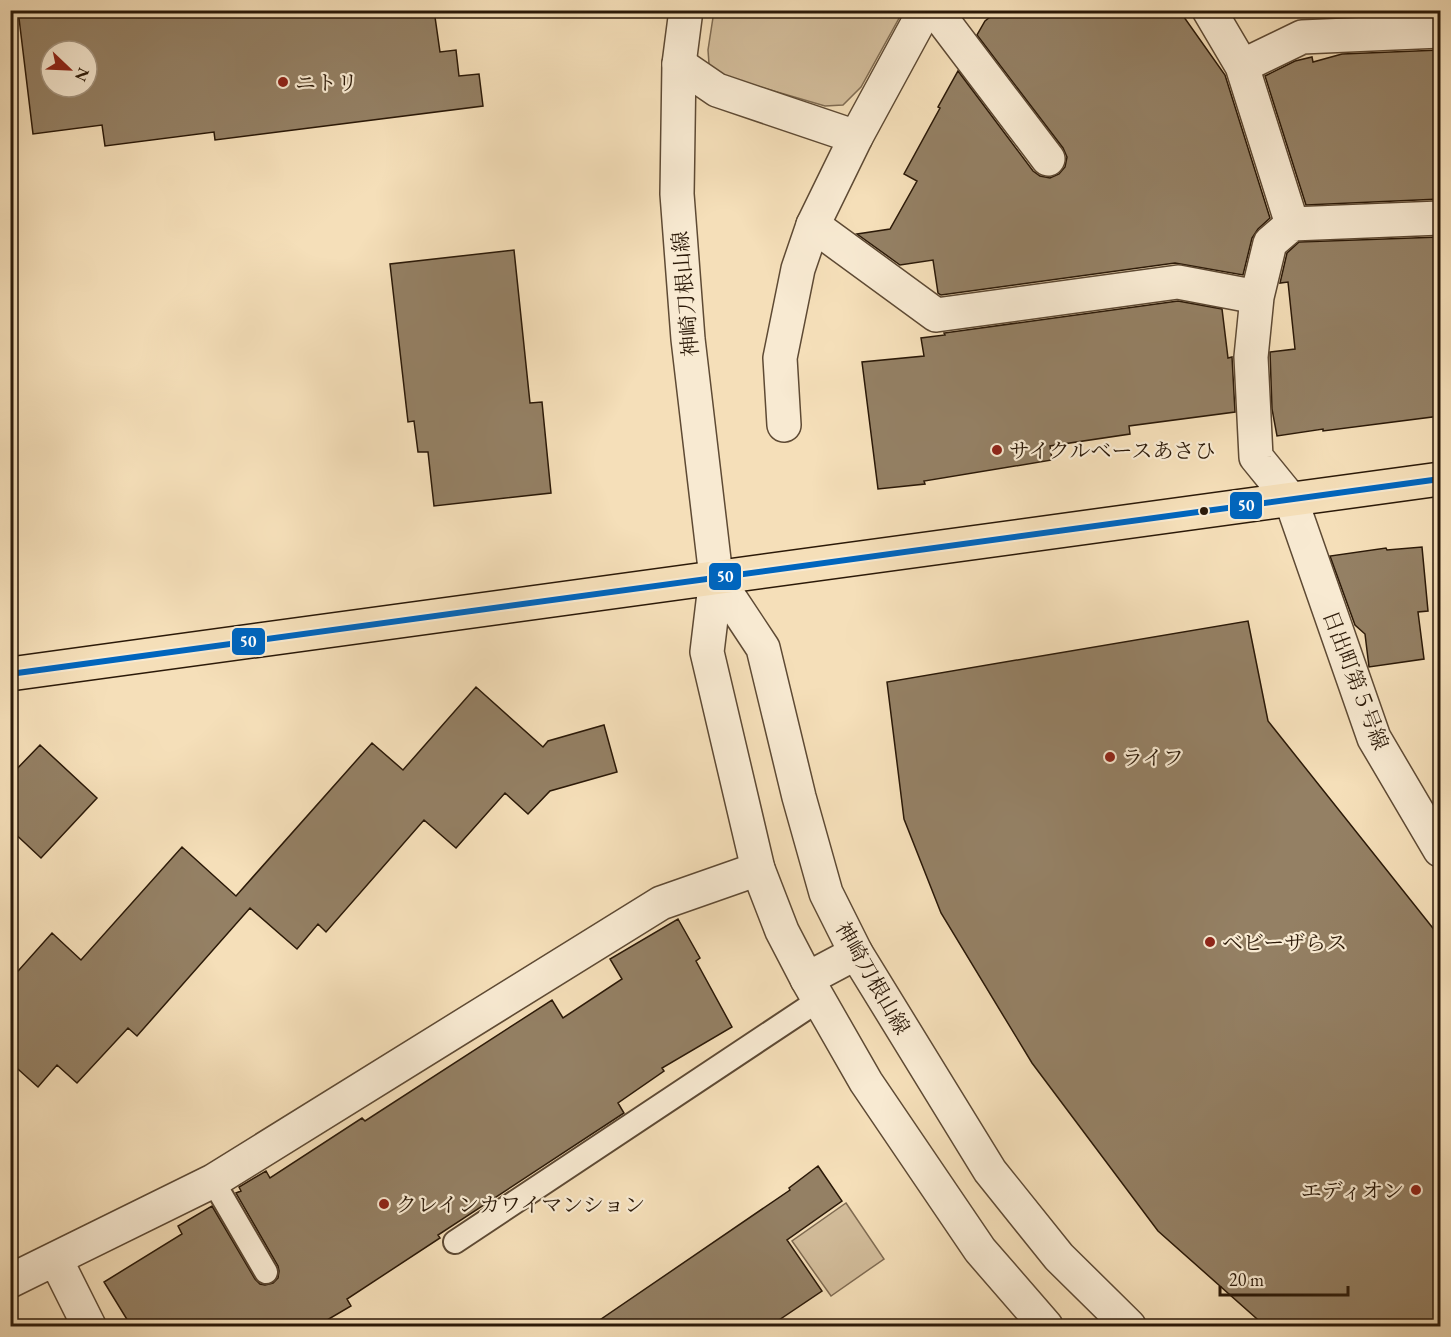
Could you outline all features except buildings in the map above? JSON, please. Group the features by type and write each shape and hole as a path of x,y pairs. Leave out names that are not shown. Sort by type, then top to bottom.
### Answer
{"highway":[{"path":"10,674 1440,479"}],"street":[{"name":"神崎刀根山線","path":"686,10 679,64 677,194 688,339 716,577 707,652 758,869 782,931 866,1082 980,1251 1046,1326"},
{"path":"784,425 780,358 798,269 813,225 856,136 926,10"},
{"path":"935,10 1048,159"},
{"path":"1209,10 1242,66 1292,224 1440,218"},
{"path":"1242,66 1302,37 1440,31"},
{"path":"679,64 717,90 856,136"},
{"name":"日出町第５号線","path":"1292,224 1270,243 1257,297 1251,357 1256,457 1291,500 1374,738 1440,850"},
{"path":"813,225 936,315 1178,282 1257,297"},
{"name":"神崎刀根山線","path":"716,577 763,648 799,797 826,893 856,953 990,1171 1059,1257 1128,1326"},
{"path":"10,1281 213,1181 661,903 758,869"},
{"path":"813,990 856,953"},
{"path":"56,1260 89,1326"}],"lane":[{"path":"455,1242 813,990"},
{"path":"213,1181 266,1272"}],"shaded area":[{"path":"714,11 903,11 861,87 843,105 825,106 716,74 709,64 708,50"},
{"path":"846,1203 884,1259 831,1296 792,1241"}],"transit line":[{"name":"50","path":"10,674 1440,479"}],"place":[{"name":"ニトリ","path":"283,82"},
{"name":"サイクルベースあさひ","path":"997,450"},
{"name":"ライフ","path":"1110,757"},
{"name":"ベビーザらス","path":"1210,942"},
{"name":"エディオン","path":"1416,1190"},
{"name":"クレインカワイマンション","path":"384,1204"}]}
